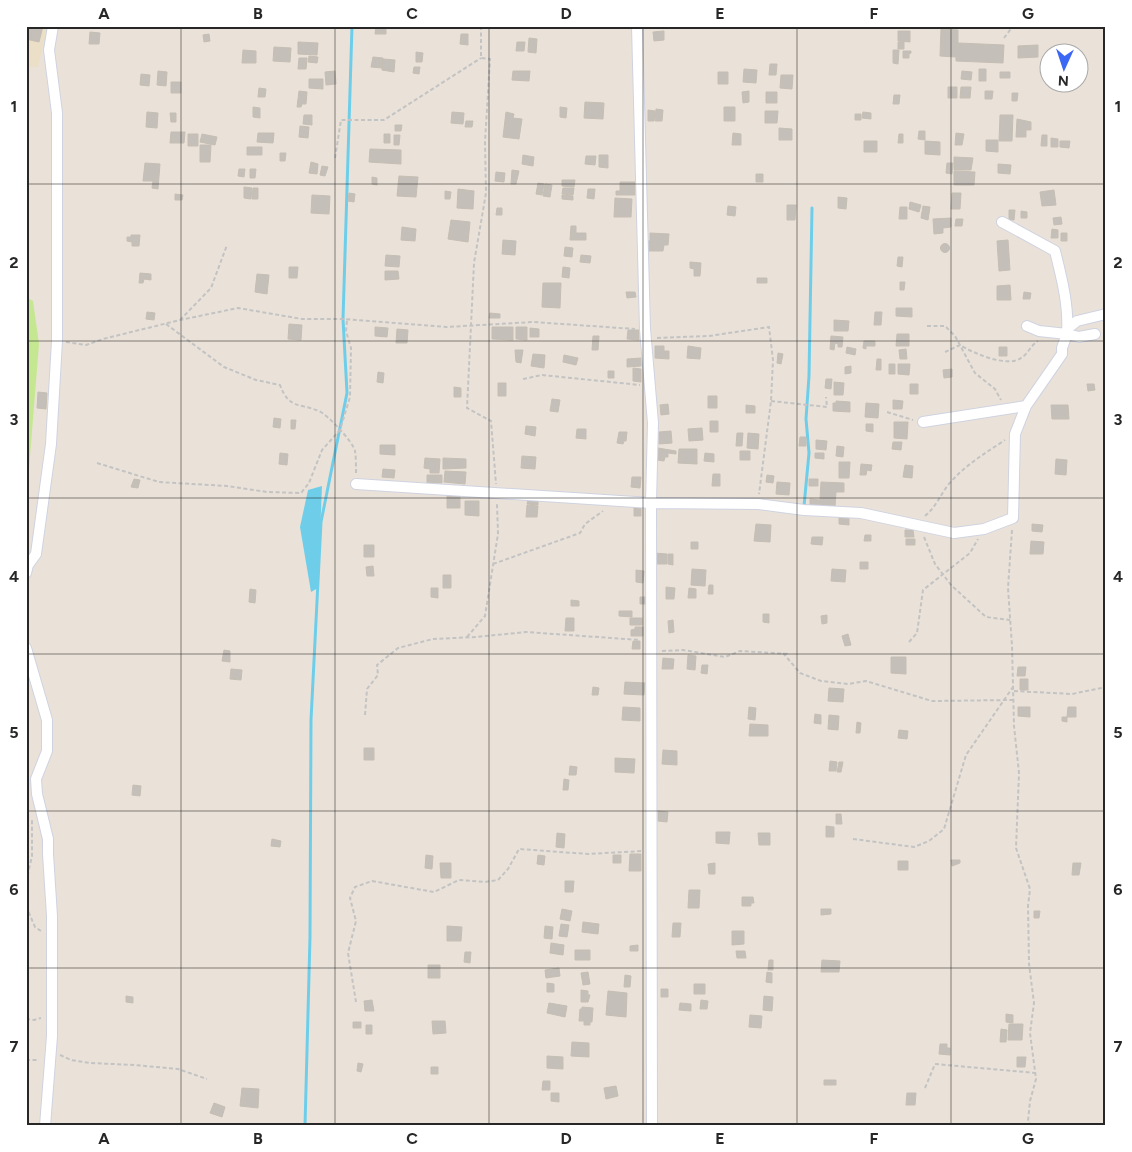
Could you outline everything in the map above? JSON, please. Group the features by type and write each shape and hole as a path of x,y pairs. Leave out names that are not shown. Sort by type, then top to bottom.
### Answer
{"street":[{"path":"26,573 28,565 36,554 51,444 57,341 57,113 49,50 54,26"},
{"path":"637,26 645,334 653,423 650,503 652,640 652,1126"},
{"path":"356,484 650,503 758,504 804,510 861,513 954,534 984,529 1013,518 1015,434 1026,406 1062,354 1068,314 1064,286 1055,251 1002,222"},
{"path":"1064,332 1077,321 1106,314"},
{"path":"1027,326 1039,332 1064,332 1079,337 1095,334"},
{"path":"923,422 1026,406"},
{"path":"26,648 47,720 46,751 36,780 48,839 52,934 51,1056 45,1126"}],"path":[{"path":"481,26 481,58"},
{"path":"534,26 538,27"},
{"path":"1004,38 1013,26"},
{"path":"335,158 340,120 384,120 481,58 490,59 485,142 486,193 474,264 467,408 491,421 497,493 498,534 485,616 467,638"},
{"path":"180,320 211,288 227,246"},
{"path":"57,341 86,345 180,320 238,308 302,319 347,319 447,327 533,322 645,334 710,336 769,327 773,360 771,402 758,504"},
{"path":"97,463 159,482 227,486 267,492 301,493 308,483 322,450 340,430 350,398 350,348 346,332 347,319"},
{"path":"166,324 224,367 256,380 280,385 284,396 294,404 322,411 355,448 356,484"},
{"path":"927,326 945,326 955,336 975,372 996,389 1006,410"},
{"path":"960,345 976,354 992,359 1013,361 1019,360 1035,342 1064,332"},
{"path":"945,352 960,345"},
{"path":"523,379 542,375 650,386"},
{"path":"771,402 827,407 826,397"},
{"path":"887,412 923,422"},
{"path":"1010,620 986,617 951,585 935,564 917,525 931,511 948,486 970,462 1015,434"},
{"path":"493,564 580,533 585,524 603,511 612,501"},
{"path":"1013,518 1008,588 1014,726 1019,773 1016,848 1030,889 1028,906 1029,964 1034,1003 1030,1032 1036,1073 1028,1121 1031,1126"},
{"path":"909,642 918,633 923,590 970,553 984,529"},
{"path":"365,714 367,688 378,675 377,665 398,648 433,639 467,638 526,632 652,640"},
{"path":"652,651 683,650 725,657 740,651 790,654"},
{"path":"783,653 800,673 821,681 848,684 866,681 932,701 1013,700"},
{"path":"853,839 914,847 929,841 944,829 966,755 1013,687"},
{"path":"1013,691 1039,694 1072,694 1106,687"},
{"path":"26,882 32,856 32,813"},
{"path":"356,1002 348,953 356,921 350,898 355,887 372,881 434,892 459,880 485,882 498,880 508,868 519,849 588,854 652,850"},
{"path":"26,867 29,864"},
{"path":"26,906 35,927 52,934"},
{"path":"26,1019 34,1020 52,1014"},
{"path":"51,1056 58,1054 71,1060 90,1063 178,1069 207,1079"},
{"path":"925,1088 935,1064 1036,1073"}],"shaded area":[{"path":"26,26 48,26 38,67 26,67"}],"green space":[{"path":"26,297 33,301 39,344 26,507"}],"water":[{"path":"322,486 318,588 311,592 300,527 308,490"}],"building":[{"path":"26,26 43,26 39,42 26,39"},
{"path":"376,26 386,26 386,34 375,34"},
{"path":"941,29 958,30 958,43 1004,45 1003,63 956,61 956,57 940,56"},
{"path":"664,31 664,40 654,41 653,32"},
{"path":"898,31 910,31 910,42 898,41"},
{"path":"90,32 100,33 99,44 89,44"},
{"path":"209,34 210,41 204,42 203,35"},
{"path":"461,34 468,34 468,45 460,44"},
{"path":"529,38 537,39 536,53 528,52"},
{"path":"298,42 318,43 317,55 298,54"},
{"path":"517,42 525,42 524,51 516,51"},
{"path":"898,42 904,42 904,49 898,49"},
{"path":"1038,45 1038,57 1018,58 1018,46"},
{"path":"274,47 291,48 290,62 273,61"},
{"path":"243,50 256,51 256,63 242,63"},
{"path":"893,50 899,50 898,64 893,63"},
{"path":"903,51 911,51 909,58 903,58"},
{"path":"416,52 423,53 422,62 416,62"},
{"path":"309,56 318,57 317,63 308,62"},
{"path":"373,57 383,58 382,68 371,67"},
{"path":"299,58 307,58 306,69 298,69"},
{"path":"383,59 395,60 394,72 382,70"},
{"path":"770,64 777,64 776,75 769,75"},
{"path":"414,67 420,67 419,74 413,73"},
{"path":"744,69 757,70 756,83 743,82"},
{"path":"979,69 986,69 986,81 979,81"},
{"path":"158,71 167,72 166,86 157,85"},
{"path":"335,71 336,84 326,85 325,72"},
{"path":"513,71 530,71 529,81 512,80"},
{"path":"962,71 972,72 971,80 961,79"},
{"path":"718,72 728,72 728,84 718,84"},
{"path":"1000,72 1010,72 1010,78 1000,78"},
{"path":"141,74 150,75 149,86 140,85"},
{"path":"781,75 793,75 792,89 780,88"},
{"path":"309,79 323,79 323,89 309,88"},
{"path":"171,82 181,82 181,93 171,93"},
{"path":"948,87 957,87 957,98 948,98"},
{"path":"961,87 971,87 970,98 960,98"},
{"path":"259,88 266,89 265,97 258,97"},
{"path":"299,91 307,92 306,104 297,107"},
{"path":"749,91 749,102 743,103 742,92"},
{"path":"985,91 993,91 992,99 985,99"},
{"path":"766,92 777,92 777,103 766,103"},
{"path":"1012,93 1018,93 1017,101 1012,101"},
{"path":"894,95 900,95 899,104 893,104"},
{"path":"585,102 604,103 603,119 584,118"},
{"path":"253,107 260,108 260,118 253,117"},
{"path":"560,107 567,108 566,118 560,117"},
{"path":"724,107 735,107 735,121 724,121"},
{"path":"656,109 663,110 662,121 655,121"},
{"path":"648,110 655,111 654,121 648,121"},
{"path":"765,111 778,111 777,123 765,123"},
{"path":"147,112 158,113 157,128 146,127"},
{"path":"452,112 464,113 463,124 451,123"},
{"path":"506,112 514,114 513,118 522,119 519,139 503,137"},
{"path":"863,112 871,113 871,119 862,118"},
{"path":"170,113 176,113 176,122 171,122"},
{"path":"855,114 861,114 861,120 855,120"},
{"path":"304,115 312,115 312,125 303,124"},
{"path":"1000,115 1013,115 1012,141 999,141"},
{"path":"1017,119 1031,122 1031,130 1026,130 1026,137 1016,137"},
{"path":"466,121 473,121 472,127 465,127"},
{"path":"395,125 402,125 401,131 395,131"},
{"path":"300,126 309,127 308,138 299,137"},
{"path":"779,128 792,129 792,140 779,140"},
{"path":"919,131 925,131 925,140 918,139"},
{"path":"171,132 185,132 184,143 170,143"},
{"path":"258,133 274,133 273,143 257,142"},
{"path":"733,133 741,134 741,145 732,145"},
{"path":"956,133 964,134 962,145 955,145"},
{"path":"188,134 198,134 198,146 188,146"},
{"path":"202,134 217,137 215,145 200,142"},
{"path":"384,134 390,134 390,143 384,143"},
{"path":"899,134 903,134 903,143 898,143"},
{"path":"394,135 400,135 399,145 394,145"},
{"path":"1042,135 1047,135 1047,146 1041,146"},
{"path":"1051,138 1058,139 1058,147 1051,147"},
{"path":"986,140 998,140 998,152 986,151"},
{"path":"864,141 877,141 877,152 864,152"},
{"path":"925,141 940,142 940,155 925,154"},
{"path":"1060,141 1070,141 1069,148 1060,147"},
{"path":"200,145 211,145 210,162 200,162"},
{"path":"247,147 262,147 262,155 247,155"},
{"path":"370,149 401,150 401,164 369,162"},
{"path":"280,153 286,153 285,161 280,161"},
{"path":"523,155 534,157 533,166 522,164"},
{"path":"599,155 608,155 608,168 599,167"},
{"path":"586,156 596,156 595,165 585,164"},
{"path":"954,157 973,158 971,170 954,170"},
{"path":"311,162 318,164 317,174 309,173"},
{"path":"145,163 160,164 158,189 152,188 153,181 143,181"},
{"path":"947,163 953,163 952,174 946,173"},
{"path":"998,164 1011,165 1010,174 998,173"},
{"path":"322,166 328,167 325,176 320,175"},
{"path":"239,169 245,169 244,177 238,176"},
{"path":"250,169 256,169 255,178 250,178"},
{"path":"512,170 519,171 516,184 511,184"},
{"path":"954,171 975,172 974,185 954,185"},
{"path":"496,172 505,173 504,182 495,181"},
{"path":"756,174 763,174 763,182 756,182"},
{"path":"399,176 418,177 416,197 397,196"},
{"path":"372,177 377,178 377,185 372,184"},
{"path":"562,180 575,180 574,187 562,186"},
{"path":"620,182 635,182 635,195 616,195 616,191 620,191"},
{"path":"538,183 544,184 542,195 536,194"},
{"path":"545,184 552,185 550,197 543,196"},
{"path":"244,187 252,188 251,199 244,198"},
{"path":"253,188 258,188 258,199 252,199"},
{"path":"563,188 574,188 573,195 562,194"},
{"path":"458,189 474,191 473,209 457,208"},
{"path":"588,189 595,189 594,199 587,198"},
{"path":"1054,190 1056,205 1042,206 1040,192"},
{"path":"445,191 451,192 450,199 445,199"},
{"path":"349,193 355,194 354,202 348,201"},
{"path":"952,193 961,193 960,209 951,209"},
{"path":"175,194 183,195 182,200 175,200"},
{"path":"312,195 330,196 329,214 311,213"},
{"path":"562,195 573,196 573,200 562,199"},
{"path":"838,197 847,198 846,209 838,208"},
{"path":"615,198 632,199 631,217 614,217"},
{"path":"910,202 921,205 919,212 909,209"},
{"path":"787,205 796,205 795,220 787,220"},
{"path":"728,206 736,207 735,216 727,215"},
{"path":"923,206 930,207 928,220 921,218"},
{"path":"900,207 907,207 907,219 899,219"},
{"path":"497,208 502,208 502,215 496,215"},
{"path":"1009,210 1015,210 1014,220 1009,220"},
{"path":"1021,211 1027,212 1027,218 1021,218"},
{"path":"1061,217 1062,224 1054,225 1053,218"},
{"path":"951,218 951,227 943,228 943,233 934,234 933,219"},
{"path":"956,219 963,219 962,226 955,226"},
{"path":"451,220 470,222 468,242 448,239"},
{"path":"571,226 576,226 576,233 586,233 586,240 570,240"},
{"path":"402,227 416,229 415,241 401,240"},
{"path":"1052,229 1058,230 1058,238 1051,238"},
{"path":"650,233 669,234 668,245 664,245 663,251 646,251 646,241 650,241"},
{"path":"1061,233 1067,233 1067,241 1061,241"},
{"path":"131,235 140,235 139,246 132,246 132,242 127,241 127,237 131,237"},
{"path":"503,240 516,241 515,255 502,254"},
{"path":"1008,240 1010,270 999,271 997,241"},
{"path":"945,243 950,248 945,253 940,248"},
{"path":"565,247 573,248 572,257 564,256"},
{"path":"386,255 400,256 399,267 385,266"},
{"path":"581,255 591,256 590,263 580,262"},
{"path":"898,257 903,257 902,267 897,266"},
{"path":"690,262 701,263 700,276 694,276 694,269 690,268"},
{"path":"289,267 298,267 297,278 289,278"},
{"path":"563,267 570,268 569,278 562,277"},
{"path":"385,271 398,271 399,279 385,280"},
{"path":"140,273 151,274 151,280 144,279 143,283 139,283"},
{"path":"257,274 269,275 267,294 255,292"},
{"path":"757,278 767,278 767,283 757,283"},
{"path":"900,282 905,282 904,290 900,290"},
{"path":"543,283 561,283 560,308 542,307"},
{"path":"1010,285 1011,300 997,300 997,286"},
{"path":"626,292 635,292 636,297 627,298"},
{"path":"1024,292 1031,293 1030,299 1023,299"},
{"path":"896,308 912,308 912,317 896,316"},
{"path":"147,312 155,313 154,320 146,319"},
{"path":"875,312 882,312 881,325 874,325"},
{"path":"490,313 500,314 500,318 489,318"},
{"path":"834,320 849,321 848,331 834,331"},
{"path":"289,324 302,325 301,340 288,339"},
{"path":"375,327 388,328 387,337 375,336"},
{"path":"492,327 513,327 513,340 492,339"},
{"path":"516,327 527,327 527,340 516,339"},
{"path":"530,328 539,329 539,337 530,337"},
{"path":"397,329 408,330 407,343 396,343"},
{"path":"628,330 639,330 639,340 627,339"},
{"path":"897,334 909,334 909,346 896,346"},
{"path":"593,336 599,336 598,350 592,350"},
{"path":"831,336 843,337 842,347 838,347 838,344 835,343 834,350 830,349"},
{"path":"864,341 875,341 875,346 863,348"},
{"path":"655,346 664,346 664,351 669,351 669,359 655,358"},
{"path":"688,346 701,348 700,359 687,358"},
{"path":"847,347 856,349 855,355 846,353"},
{"path":"999,347 1007,347 1007,356 999,356"},
{"path":"906,349 907,359 900,359 899,350"},
{"path":"515,350 523,350 521,363 516,362"},
{"path":"778,353 783,354 781,364 777,363"},
{"path":"533,354 545,355 544,368 531,366"},
{"path":"564,355 578,358 576,365 563,362"},
{"path":"641,358 641,366 627,367 627,359"},
{"path":"877,359 881,359 881,370 876,370"},
{"path":"889,364 895,364 895,374 889,374"},
{"path":"898,364 910,364 909,375 898,374"},
{"path":"851,366 851,373 845,374 845,367"},
{"path":"633,368 641,369 641,382 633,381"},
{"path":"952,369 952,377 944,378 943,370"},
{"path":"608,371 614,371 614,378 608,378"},
{"path":"378,372 384,373 383,383 377,382"},
{"path":"826,379 832,379 831,389 825,388"},
{"path":"834,382 844,383 843,395 834,395"},
{"path":"498,383 506,383 506,396 498,396"},
{"path":"910,384 918,384 918,394 910,394"},
{"path":"1087,384 1094,384 1095,390 1088,391"},
{"path":"454,387 461,388 461,397 454,397"},
{"path":"38,392 47,393 46,409 37,408"},
{"path":"708,396 717,396 717,408 708,408"},
{"path":"552,399 560,400 558,412 550,411"},
{"path":"893,400 903,401 902,409 893,409"},
{"path":"836,401 850,402 850,412 833,411 833,403 836,403"},
{"path":"866,403 879,404 878,418 865,417"},
{"path":"668,404 669,414 661,415 660,405"},
{"path":"746,405 755,406 755,413 746,413"},
{"path":"1051,405 1068,405 1069,419 1052,419"},
{"path":"274,418 281,419 280,428 273,427"},
{"path":"291,420 296,420 295,429 291,429"},
{"path":"710,421 718,421 718,432 710,432"},
{"path":"894,422 908,422 907,439 894,438"},
{"path":"866,424 873,424 873,432 866,431"},
{"path":"526,426 536,427 535,436 525,434"},
{"path":"702,428 703,440 689,441 688,429"},
{"path":"577,429 586,429 586,439 576,438"},
{"path":"671,431 672,443 659,444 659,432"},
{"path":"619,432 627,432 626,441 623,444 617,443"},
{"path":"737,433 743,433 742,446 736,446"},
{"path":"748,433 759,434 758,449 747,448"},
{"path":"800,437 806,437 806,446 799,446"},
{"path":"816,440 827,441 826,450 816,449"},
{"path":"893,442 902,442 901,450 892,449"},
{"path":"380,445 395,445 395,455 380,454"},
{"path":"837,446 844,447 843,457 836,456"},
{"path":"658,448 676,451 676,454 668,453 668,457 665,457 664,461 657,460"},
{"path":"679,449 697,449 697,464 678,463"},
{"path":"740,451 750,451 750,460 740,460"},
{"path":"280,453 288,454 287,465 279,464"},
{"path":"705,453 714,454 714,462 704,461"},
{"path":"815,453 824,453 824,459 815,458"},
{"path":"522,456 536,457 535,469 521,468"},
{"path":"425,458 440,459 439,473 430,473 430,469 424,468"},
{"path":"443,458 466,459 466,468 443,469"},
{"path":"1056,459 1067,460 1066,475 1055,474"},
{"path":"839,462 850,462 849,478 839,478"},
{"path":"861,464 872,465 871,471 867,470 866,475 860,475"},
{"path":"905,465 913,466 912,478 903,477"},
{"path":"383,469 395,470 394,478 382,477"},
{"path":"445,471 466,472 465,484 444,482"},
{"path":"713,474 720,474 720,486 712,486"},
{"path":"427,475 442,475 442,483 427,483"},
{"path":"767,475 774,476 773,483 766,482"},
{"path":"632,477 641,477 640,488 631,487"},
{"path":"134,479 140,480 138,488 131,487"},
{"path":"809,479 818,479 818,486 809,486"},
{"path":"777,482 790,483 789,495 776,494"},
{"path":"821,482 844,483 844,492 836,492 835,507 810,506 810,499 820,500"},
{"path":"447,496 460,496 460,508 447,508"},
{"path":"528,500 538,501 538,505 527,504"},
{"path":"465,501 479,501 479,516 465,515"},
{"path":"527,505 538,506 537,517 526,517"},
{"path":"634,508 641,508 641,516 634,516"},
{"path":"839,517 849,517 849,525 839,524"},
{"path":"756,524 771,525 770,542 754,541"},
{"path":"1032,524 1043,525 1042,532 1032,531"},
{"path":"905,530 913,530 914,537 905,537"},
{"path":"865,535 871,535 871,541 864,541"},
{"path":"812,537 823,537 822,545 811,544"},
{"path":"906,539 915,539 915,545 906,545"},
{"path":"1031,541 1044,542 1043,554 1030,554"},
{"path":"691,542 698,542 698,549 691,549"},
{"path":"364,545 374,545 374,557 364,557"},
{"path":"653,553 667,554 667,564 653,564"},
{"path":"668,554 673,554 673,565 668,564"},
{"path":"860,562 868,562 868,569 860,569"},
{"path":"373,566 374,576 367,576 366,567"},
{"path":"692,569 706,570 705,586 691,585"},
{"path":"832,569 846,570 845,582 831,581"},
{"path":"636,570 644,571 643,583 636,582"},
{"path":"443,575 451,575 451,588 443,588"},
{"path":"709,585 713,585 713,594 708,594"},
{"path":"666,587 675,588 674,599 666,599"},
{"path":"431,588 438,588 438,598 431,597"},
{"path":"689,588 696,589 696,598 688,598"},
{"path":"250,589 256,590 255,603 249,602"},
{"path":"640,597 647,597 646,604 640,604"},
{"path":"571,600 579,601 579,606 571,606"},
{"path":"619,611 632,611 632,617 619,616"},
{"path":"763,614 769,614 769,623 763,622"},
{"path":"827,615 827,623 822,624 821,616"},
{"path":"566,618 574,618 574,631 565,631"},
{"path":"630,618 642,618 642,625 630,625"},
{"path":"673,620 674,632 669,633 668,621"},
{"path":"635,627 643,627 643,636 631,636 631,630 635,629"},
{"path":"848,634 851,645 845,646 842,636"},
{"path":"633,641 640,641 640,649 632,649"},
{"path":"224,650 230,651 230,662 222,661"},
{"path":"688,655 696,656 695,670 687,669"},
{"path":"891,657 906,657 906,674 891,673"},
{"path":"663,658 674,659 673,669 662,669"},
{"path":"702,665 708,665 707,674 701,673"},
{"path":"1018,667 1026,667 1025,676 1017,676"},
{"path":"231,669 242,670 241,680 230,679"},
{"path":"1020,679 1028,679 1028,690 1020,690"},
{"path":"625,682 645,683 644,695 624,694"},
{"path":"593,687 599,688 598,695 592,695"},
{"path":"829,688 844,689 843,702 828,701"},
{"path":"623,707 640,708 640,721 622,720"},
{"path":"749,707 756,708 755,720 748,719"},
{"path":"1018,707 1030,707 1030,717 1018,716"},
{"path":"1068,707 1076,707 1076,717 1067,717"},
{"path":"815,714 821,715 821,724 814,723"},
{"path":"829,715 839,716 838,730 828,729"},
{"path":"1062,717 1067,717 1067,722 1062,721"},
{"path":"857,722 861,723 860,733 856,733"},
{"path":"750,724 768,725 768,736 749,736"},
{"path":"899,730 908,731 907,739 898,738"},
{"path":"364,748 374,748 374,760 364,760"},
{"path":"663,750 677,751 677,765 662,764"},
{"path":"615,758 635,759 634,773 615,772"},
{"path":"830,761 837,762 836,771 829,771"},
{"path":"839,762 843,762 841,772 837,772"},
{"path":"570,766 577,767 576,775 569,775"},
{"path":"564,779 569,780 568,790 563,790"},
{"path":"133,785 141,786 140,796 132,795"},
{"path":"658,811 668,812 667,822 658,821"},
{"path":"836,814 841,814 842,824 836,824"},
{"path":"826,826 834,827 834,837 826,837"},
{"path":"716,832 730,832 729,844 716,843"},
{"path":"557,833 565,834 564,848 556,847"},
{"path":"758,833 770,833 770,845 759,845"},
{"path":"272,839 281,841 280,847 271,846"},
{"path":"630,854 641,854 641,871 629,871"},
{"path":"426,855 433,856 432,869 425,868"},
{"path":"538,855 545,856 544,865 537,864"},
{"path":"613,855 621,855 621,863 613,863"},
{"path":"951,860 960,860 960,863 952,866"},
{"path":"898,861 908,861 908,870 898,870"},
{"path":"440,863 451,863 451,878 441,878"},
{"path":"715,863 715,874 709,874 708,864"},
{"path":"1073,863 1081,863 1079,875 1072,875"},
{"path":"565,881 574,881 573,892 565,892"},
{"path":"689,890 700,890 699,908 688,908"},
{"path":"742,897 753,897 754,903 751,903 751,906 742,906"},
{"path":"562,909 572,911 570,921 560,919"},
{"path":"821,909 831,909 831,914 821,915"},
{"path":"1034,911 1040,911 1039,918 1034,918"},
{"path":"583,922 599,924 598,934 582,932"},
{"path":"673,923 681,923 680,937 672,937"},
{"path":"561,924 569,925 567,937 559,936"},
{"path":"447,926 462,927 461,941 447,941"},
{"path":"545,926 553,927 552,939 544,938"},
{"path":"732,931 744,931 744,944 732,945"},
{"path":"551,943 564,945 563,955 550,953"},
{"path":"638,945 638,951 630,951 630,946"},
{"path":"575,950 590,950 590,960 575,960"},
{"path":"736,951 745,951 746,958 737,958"},
{"path":"465,952 471,952 470,963 464,962"},
{"path":"769,960 773,960 773,970 768,970"},
{"path":"822,960 840,961 839,972 821,972"},
{"path":"428,965 440,965 440,978 428,978"},
{"path":"559,968 560,976 546,978 545,970"},
{"path":"588,972 590,984 583,985 581,973"},
{"path":"767,972 772,973 772,983 766,982"},
{"path":"625,975 631,976 630,987 624,987"},
{"path":"547,983 554,984 554,992 547,992"},
{"path":"694,984 705,984 705,994 694,994"},
{"path":"661,989 668,989 668,997 661,997"},
{"path":"581,990 588,991 588,995 590,995 588,1002 581,1002"},
{"path":"608,991 627,993 626,1017 606,1015"},
{"path":"126,996 133,997 133,1003 126,1002"},
{"path":"764,996 773,997 772,1011 763,1010"},
{"path":"372,1000 374,1011 365,1011 364,1001"},
{"path":"701,1000 708,1001 707,1009 700,1009"},
{"path":"549,1003 567,1006 565,1017 547,1013"},
{"path":"680,1003 691,1004 691,1011 679,1010"},
{"path":"582,1007 593,1008 590,1025 584,1025 584,1021 579,1021 580,1009"},
{"path":"1006,1014 1013,1015 1013,1023 1006,1022"},
{"path":"750,1015 762,1016 761,1028 749,1027"},
{"path":"432,1021 445,1021 446,1033 433,1034"},
{"path":"353,1022 361,1022 361,1028 353,1028"},
{"path":"1009,1024 1023,1024 1022,1040 1008,1040"},
{"path":"366,1025 372,1025 372,1034 366,1034"},
{"path":"1001,1029 1007,1030 1006,1042 1000,1042"},
{"path":"572,1042 589,1043 589,1057 571,1056"},
{"path":"940,1044 947,1044 947,1048 950,1048 950,1055 939,1054"},
{"path":"547,1056 563,1057 563,1069 547,1068"},
{"path":"1017,1057 1026,1057 1025,1067 1017,1067"},
{"path":"358,1063 363,1064 361,1072 357,1071"},
{"path":"431,1067 438,1067 438,1074 431,1074"},
{"path":"824,1080 836,1080 836,1085 824,1085"},
{"path":"543,1081 550,1081 550,1090 542,1090"},
{"path":"616,1086 618,1096 606,1099 604,1088"},
{"path":"242,1088 259,1089 258,1108 240,1106"},
{"path":"551,1093 559,1093 559,1102 551,1101"},
{"path":"907,1093 916,1093 915,1105 906,1105"},
{"path":"214,1103 225,1107 222,1117 210,1113"}],"waterway":[{"path":"305,1126 310,937 311,720 321,522 347,393 343,319 352,26"},
{"path":"804,506 809,453 806,419 809,376 812,208"}]}
